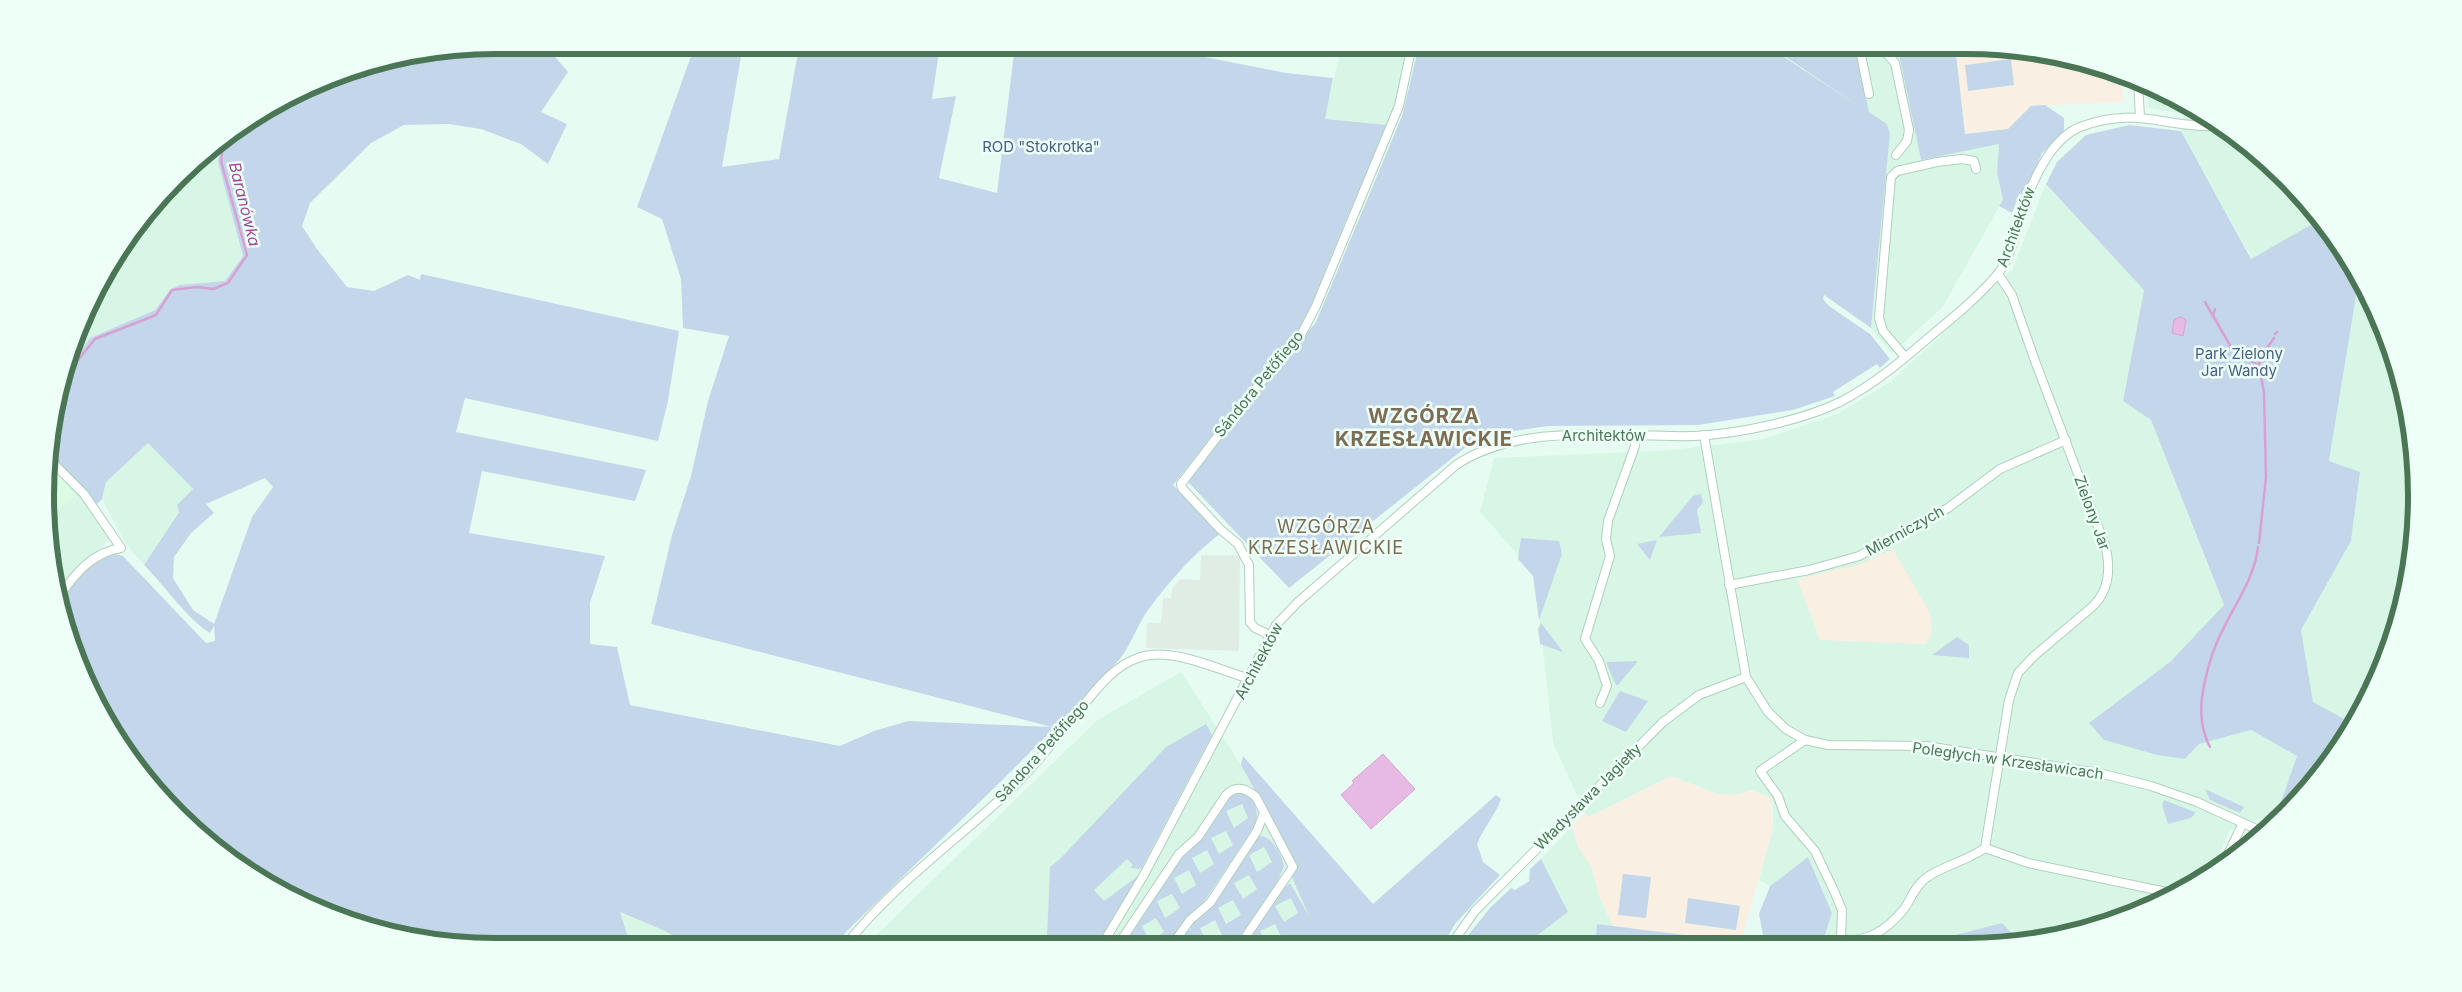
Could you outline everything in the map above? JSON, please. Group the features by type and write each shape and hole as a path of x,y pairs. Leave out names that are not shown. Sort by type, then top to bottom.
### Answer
{"street":[{"name":"Sándora Petőfiego","path":"1270,635 1255,628 1250,622 1249,565 1238,544 1220,529 1182,488 1181,484 1240,407 1301,335 1322,292 1399,106 1410,54"},
{"path":"1861,54 1869,94"},
{"path":"1887,54 1895,62 1909,130 1907,141 1896,154"},
{"path":"2138,89 2140,117"},
{"name":"Architektów","path":"1107,938 1145,873 1270,635 1283,616 1443,476 1475,454 1503,443 1536,437 1704,436 1763,426 1822,410 1856,393 1905,357 1957,314 1998,274 2013,243 2035,176 2058,142 2077,128 2115,117 2140,117 2206,124"},
{"path":"1905,357 1883,331 1879,318 1891,177 1898,171 1962,159 1974,161 1976,169"},
{"name":"Zielony Jar","path":"1985,848 2009,700 2018,673 2034,656 2101,598 2106,588 2108,554 2012,295 1998,274"},
{"path":"1600,703 1607,686 1599,660 1585,639 1610,556 1606,539 1608,521 1635,446 1636,436"},
{"name":"Poległych w Krzesławicach","path":"1704,436 1746,677 1768,712 1786,729 1805,740 1828,745 1926,746 2000,756 2099,773 2136,782 2197,802 2257,830"},
{"name":"Mierniczych","path":"1729,585 1809,570 1859,556 1948,508 2000,468 2066,440"},
{"path":"55,465 84,494 121,548 98,554 64,589"},
{"name":"Sándora Petőfiego","path":"851,938 866,919 892,892 1009,792 1105,680 1125,662 1150,654 1160,654 1247,678"},
{"name":"Władysława Jagiełły","path":"1456,938 1475,911 1654,730 1699,695 1746,677"},
{"path":"1805,740 1760,770 1778,796 1785,816 1814,851 1831,885 1842,910 1841,938"},
{"path":"1123,938 1179,854 1198,837 1226,795 1236,789 1250,792 1264,813 1293,867 1245,938"},
{"path":"1177,938 1190,920 1210,903 1257,831 1264,813"},
{"path":"2230,850 2243,823"},
{"path":"1257,831 1275,834"},
{"path":"1866,938 1875,935 1903,910 1916,887 1928,877 1976,855 1985,848 2028,863 2165,892"}],"shaded area":[{"path":"1340,54 1406,54 1399,89 1388,125 1324,119"},
{"path":"1857,54 1899,54 1921,160 1999,144 1997,173 2003,200 1942,308 1892,353 1871,328 1890,134 1889,129 1880,119 1869,113"},
{"path":"1956,54 1995,55 2052,62 2121,82 2124,102 2031,106 2008,129 1965,134"},
{"path":"2148,93 2212,128 2258,163 2299,204 2314,223 2252,259 2181,131 2184,114 2149,108"},
{"path":"220,151 218,162 243,255 225,281 179,285 170,290 155,310 90,338 76,359 99,300 128,250 163,204 204,163"},
{"path":"2046,184 2144,290 2123,401 2151,420 2224,606 2171,661 2090,722 2104,740 2157,755 2185,759 2199,744 2251,730 2297,756 2278,810 2273,814 2230,830 2216,861 2162,893 2135,905 2080,923 2024,934 1966,938 1824,938 1832,913 1807,858 1770,886 1759,880 1773,828 1773,803 1752,790 1734,795 1718,794 1671,776 1588,817 1585,813 1553,743 1535,574 1480,512 1494,458 1671,450 1764,439 1837,414 1890,382 2012,270"},
{"path":"2357,289 2375,327 2385,354 2400,410 2407,467 2408,496 2407,525 2400,582 2385,638 2363,692 2349,717 2344,719 2313,702 2301,630 2351,541 2360,472 2329,461"},
{"path":"2179,317 2186,320 2183,336 2172,333 2174,320"},
{"path":"148,443 193,489 177,505 179,511 144,565 126,544 102,499 105,482"},
{"path":"55,475 78,492 55,513"},
{"path":"78,492 111,538 73,574 63,587 58,554 55,513"},
{"path":"1893,549 1930,613 1932,633 1926,644 1820,640 1797,579 1861,564"},
{"path":"1201,555 1240,555 1239,651 1146,648 1147,623 1161,623 1163,598 1171,598 1172,589 1180,579 1200,580"},
{"path":"1181,672 1241,765 1297,866 1291,875 1319,938 873,938 1096,721"},
{"path":"1383,754 1415,789 1371,829 1341,795 1354,783 1352,781"},
{"path":"1671,776 1718,794 1734,795 1752,790 1771,798 1773,828 1742,938 1709,938 1613,926 1599,896 1592,868 1578,847 1572,827 1585,813 1589,817"},
{"path":"1572,827 1578,847 1592,868 1599,896 1613,926 1597,924 1596,938 1534,938 1568,912 1541,859"},
{"path":"619,912 665,931 677,938 628,938"}],"green space":[{"name":"ROD \"Stokrotka\"","path":"553,54 568,72 541,112 567,124 548,164 521,144 481,129 449,124 404,125 371,143 310,203 302,226 317,249 347,287 374,291 408,275 420,280 421,274 679,331 668,401 658,441 465,398 456,432 646,470 635,501 482,471 469,533 605,556 590,603 590,644 617,647 630,705 840,746 874,731 908,721 1052,727 651,624 672,535 691,476 708,401 729,336 683,328 681,279 662,219 637,207 692,54 741,54 722,167 779,159 798,54 939,54 932,99 956,96 939,178 997,193 1014,54 1190,54 1286,73 1333,78 1325,119 1388,125 1304,323 1173,485 1221,533 1200,551 1170,583 1144,616 1121,657 1084,697 841,938 677,938 620,912 628,938 467,937 410,930 354,915 327,905 275,879 250,864 204,829 163,788 128,742 99,692 77,638 65,594 94,562 108,552 123,556 206,643 215,641 214,626 210,633 201,627 144,565 179,512 177,505 193,489 148,443 106,482 102,499 97,504 56,461 62,410 69,382 76,359 90,338 155,310 170,290 179,285 225,281 243,256 218,162 220,151 250,128 300,99 354,77 410,62 438,58 467,55","holes":["265,478 273,487 252,517 214,624 193,610 173,578 174,557 191,533 214,513 206,504"]},
{"path":"1417,54 1780,54 1860,107 1781,54 1857,54 1869,112 1887,124 1890,134 1871,328 1824,295 1823,299 1829,306 1870,334 1890,359 1880,368 1877,364 1833,392 1835,396 1793,410 1698,425 1548,426 1480,436 1289,588 1187,481 1316,322 1402,116"},
{"path":"1899,54 1956,54 1965,134 2008,129 2031,106 2045,105 2064,118 2064,132 2042,153 2025,194 2019,194 2012,213 1999,206 2003,200 1997,173 1999,144 1921,160"},
{"path":"2011,59 2014,85 1968,91 1965,65"},
{"name":"Park Zielony Jar Wandy","path":"2129,125 2181,131 2251,259 2314,223 2334,250 2357,289 2329,461 2360,472 2351,541 2301,630 2313,702 2344,719 2349,717 2317,765 2278,810 2297,756 2251,730 2199,744 2185,759 2157,755 2104,740 2089,723 2171,661 2224,605 2151,420 2123,401 2144,290 2046,184 2057,162 2086,135"},
{"path":"1701,494 1703,502 1697,510 1701,533 1659,537 1693,496"},
{"path":"1521,538 1559,541 1562,554 1539,620 1533,576 1518,559"},
{"path":"1657,540 1650,560 1637,544"},
{"path":"1541,623 1563,652 1540,644 1538,629"},
{"path":"1957,637 1969,645 1969,658 1932,655"},
{"path":"1638,661 1618,685 1616,685 1606,662"},
{"path":"1620,691 1648,701 1626,732 1602,721"},
{"path":"1206,724 1212,735 1141,869 1130,868 1133,865 1127,859 1094,890 1104,901 1138,876 1101,938 1049,938 1047,937 1050,867 1060,859 1166,747"},
{"path":"1243,756 1373,904 1496,795 1501,799 1477,844 1483,862 1500,875 1455,924 1447,938 1282,938 1275,924 1260,931 1264,938 1254,938 1255,937 1253,934 1280,892 1290,883 1309,916 1291,875 1297,866 1241,765","holes":["1291,898 1298,913 1284,922 1275,906"]},
{"path":"2205,789 2244,807 2240,813 2210,800"},
{"path":"1238,793 1252,800 1257,813 1256,824 1203,903 1184,921 1172,938 1156,938 1164,932 1156,918 1142,926 1148,938 1127,938 1183,855 1202,837 1228,797","holes":["1242,804 1248,818 1234,828 1226,811","1226,831 1233,845 1219,854 1211,838","1207,850 1214,864 1200,873 1192,858","1189,870 1196,885 1182,894 1174,878","1172,894 1180,908 1165,918 1157,901"]},
{"path":"2164,800 2195,812 2195,814 2191,818 2168,824 2162,805"},
{"path":"1259,836 1272,842 1279,851 1284,866 1277,883 1241,938 1217,938 1222,935 1215,920 1200,928 1205,938 1182,938 1191,929 1191,923 1209,910","holes":["1264,847 1272,862 1257,872 1249,855","1249,875 1257,889 1243,899 1234,883","1233,900 1241,915 1226,924 1218,908"]},
{"path":"1808,857 1832,913 1824,938 1764,938 1759,914 1770,886"},
{"path":"1541,859 1568,912 1534,938 1466,938 1490,908 1511,888 1515,890 1529,881 1530,869"},
{"path":"1623,874 1651,877 1646,918 1618,915"},
{"path":"1688,898 1740,906 1736,930 1685,923"},
{"path":"2002,923 2013,935 1995,937 1944,938"},
{"path":"1597,924 1709,938 1596,938"}],"waterway":[{"name":"Baranówka","path":"74,365 95,339 156,315 172,290 197,287 213,289 228,283 247,255 221,161 223,148"},
{"path":"2205,302 2234,352 2244,357"},
{"path":"2213,316 2215,309"},
{"path":"2259,543 2266,477 2264,393 2259,365 2261,357 2274,338"},
{"path":"2247,359 2259,365"},
{"path":"2214,650 2251,574 2258,547"},
{"path":"2210,747 2205,736 2201,712 2203,688 2213,652"}],"district":[{"name":"WZGÓRZA KRZESŁAWICKIE","path":"1424,428"},
{"name":"WZGÓRZA KRZESŁAWICKIE","path":"1326,537"}]}
